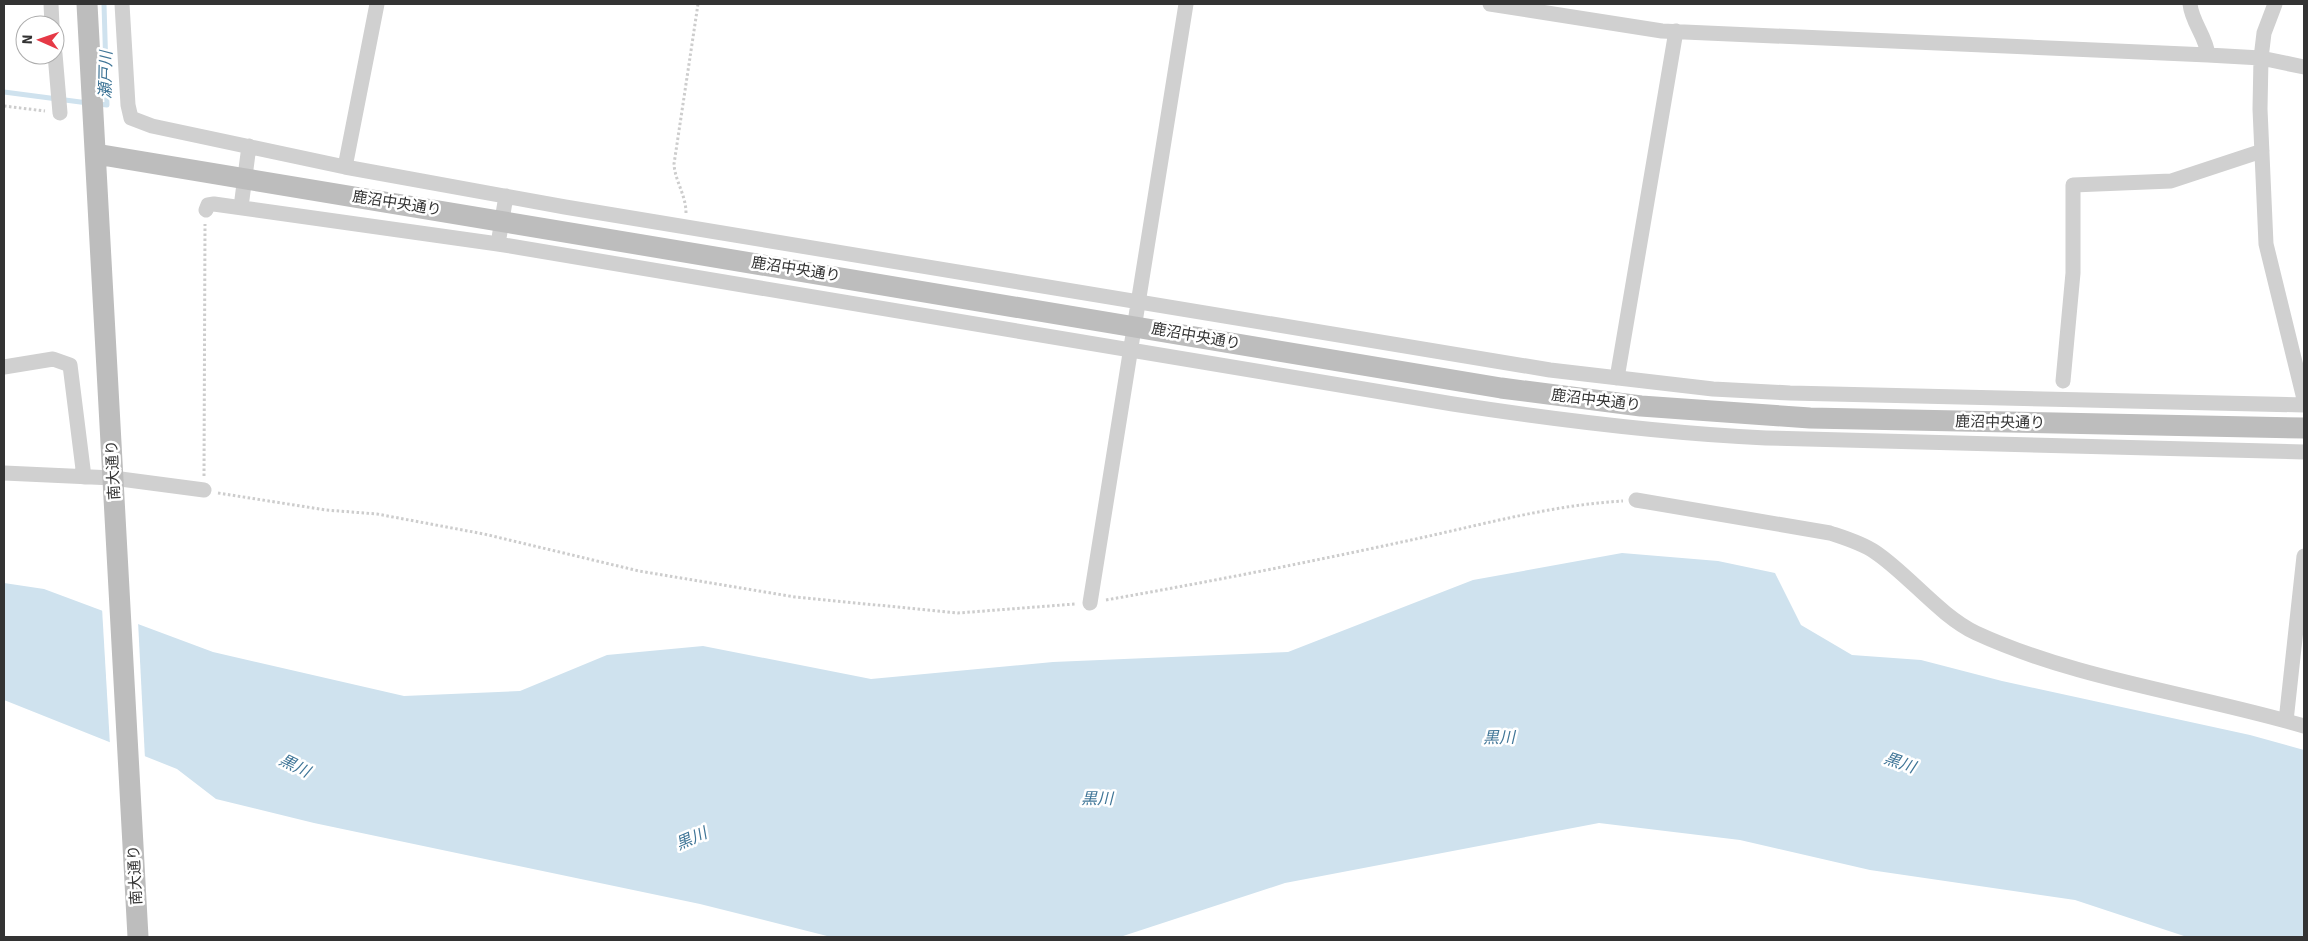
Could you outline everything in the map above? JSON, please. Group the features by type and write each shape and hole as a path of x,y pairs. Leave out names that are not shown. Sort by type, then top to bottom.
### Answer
{"street":[{"name":"南大通り","path":"87,4 133,817 138,937"},
{"path":"122,4 128,105 131,118 146,125 345,167 506,196 1477,359 1617,378 1713,389 1790,393 2304,405"},
{"path":"345,167 377,4"},
{"path":"1090,602 1186,4"},
{"path":"1490,4 1662,31 2208,55 2261,58 2304,67"},
{"path":"2190,4 2196,24 2207,43 2208,55"},
{"path":"2275,4 2264,33 2261,58 2260,109 2266,244 2304,399"},
{"path":"1617,378 1676,32"},
{"path":"56,65 60,113"},
{"path":"241,207 249,146"},
{"path":"2063,381 2073,273 2073,184 2171,181 2262,151"},
{"name":"鹿沼中央通り","path":"96,154 1134,325 1501,388 1631,405 1720,413 1810,418 2304,428"},
{"path":"498,244 506,196"},
{"path":"206,210 208,205 214,204 241,207 498,244 1520,414 1697,434 1991,445 2304,452"},
{"path":"4,367 53,359 70,365 84,477"},
{"path":"4,473 84,477 114,486 204,490"},
{"path":"1636,500 1830,533 1852,540 1875,551 1942,609 1972,631 2011,649 2068,666 2304,726"},
{"path":"2286,721 2304,556"}],"path":[{"path":"686,226 686,203 675,173 674,164 698,4"},
{"path":"206,210 204,490 326,510 396,517 484,534 639,571 796,597 958,613 1090,602 1410,540 1592,502 1636,500"}],"water":[{"name":"黒川","path":"1622,553 1718,561 1775,573 1801,625 1852,655 1921,660 2002,681 2250,735 2304,750 2304,937 2187,937 2075,900 1870,870 1740,840 1599,823 1285,883 1120,937 831,937 700,904 314,823 216,799 177,769 4,700 4,583 44,589 213,652 404,696 520,691 607,655 703,646 871,679 1053,662 1288,652 1473,580"}],"pier":[{"path":"102,608 138,621 145,759 110,745"}],"waterway":[{"name":"瀬戸川","path":"98,104 107,105 104,4"},
{"name":"瀬戸川","path":"4,92 88,103"}]}
